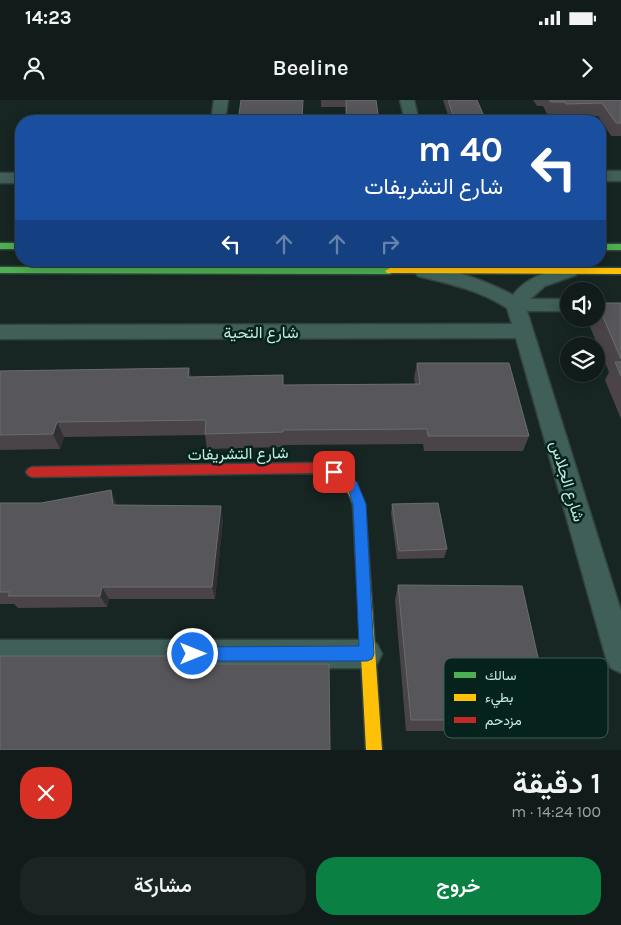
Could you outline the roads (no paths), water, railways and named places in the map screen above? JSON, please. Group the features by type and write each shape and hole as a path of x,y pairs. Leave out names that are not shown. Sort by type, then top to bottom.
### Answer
{"main road":[{"path":"0,246 15,246"},
{"path":"606,247 621,247"},
{"path":"0,270 621,271"},
{"name":"شارع التشريفات","path":"32,472 312,468 323,469 341,475 353,485 359,504 374,750"}],"street":[{"path":"219,115 221,100"},
{"path":"407,100 411,115"},
{"path":"606,176 621,176"},
{"path":"0,178 15,178"},
{"path":"419,270 466,280 501,295 516,305 560,305"},
{"path":"516,305 520,297 536,283 570,271"},
{"name":"شارع الجلاس","path":"516,305 621,658"},
{"name":"شارع التحية","path":"0,332 523,331"},
{"path":"0,654 367,654"}]}
